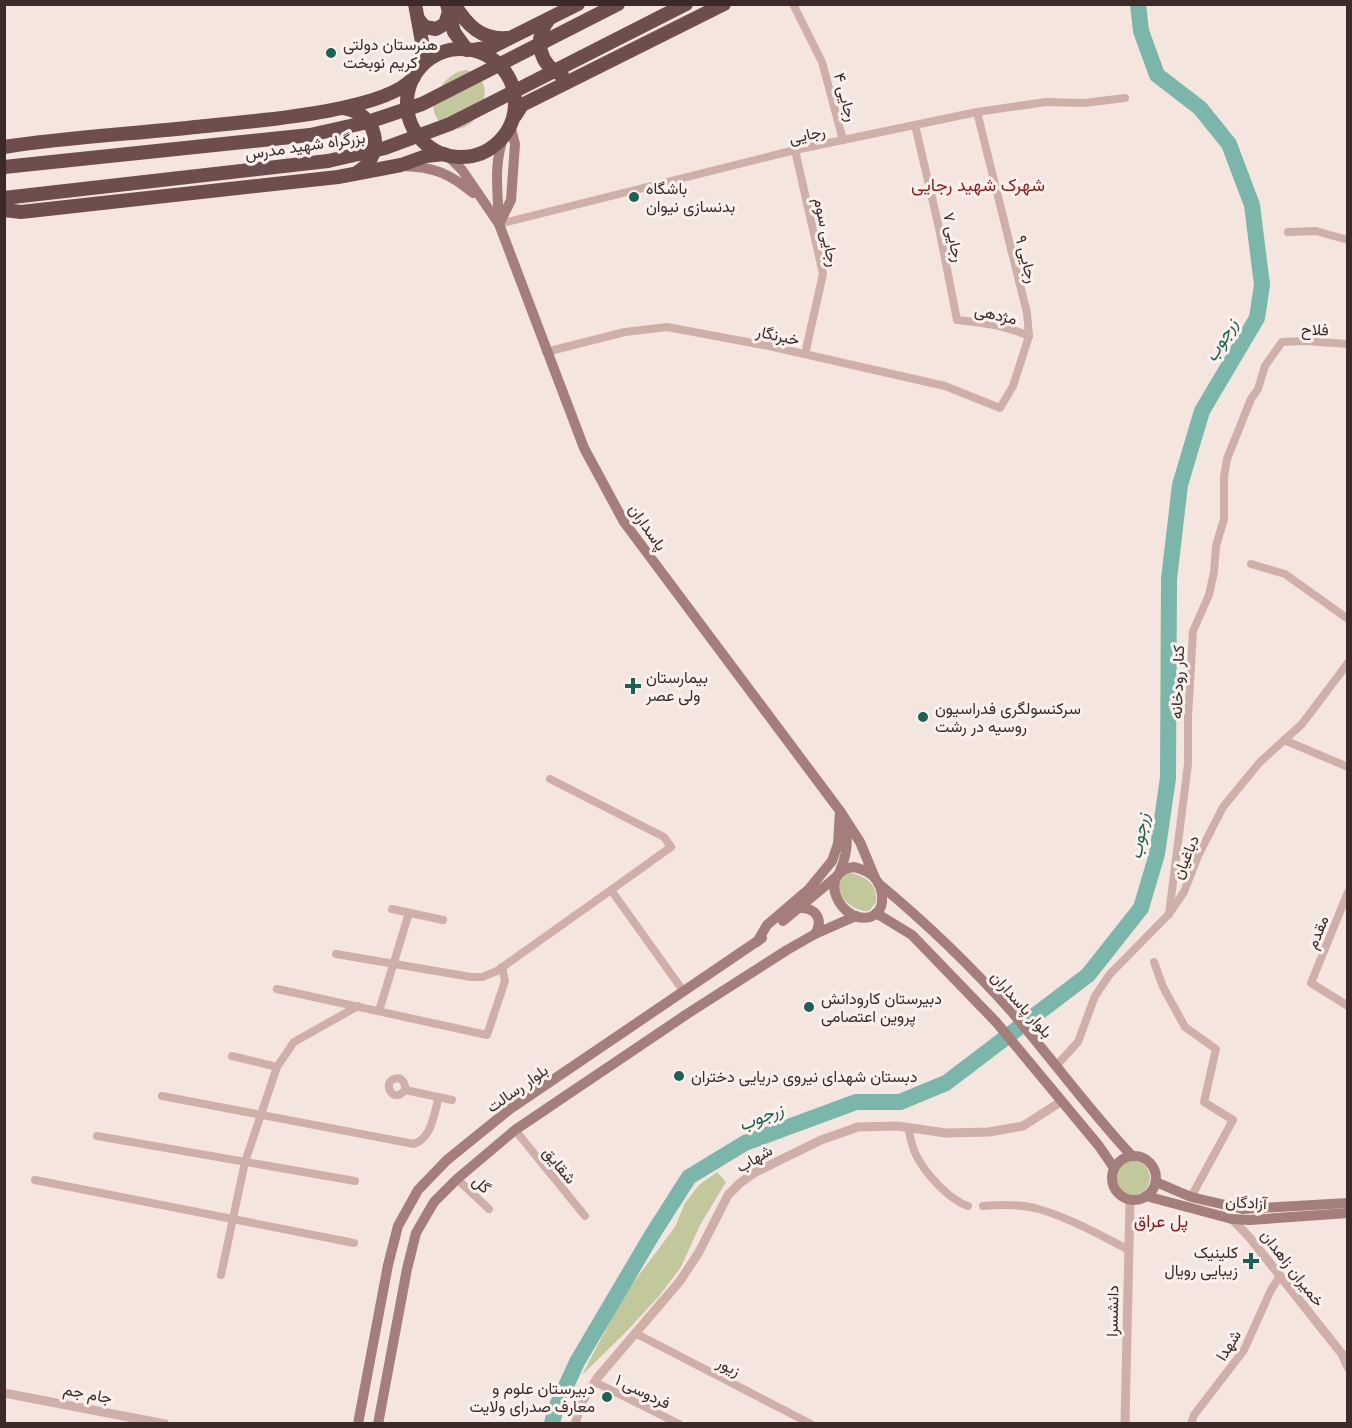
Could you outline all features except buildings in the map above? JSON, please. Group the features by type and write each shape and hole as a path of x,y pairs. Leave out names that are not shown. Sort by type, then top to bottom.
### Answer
{"highway":[{"path":"415,4 422,46 408,97 411,122 424,141 445,154 464,156 479,154 495,145 522,105 724,4"},
{"path":"415,76 427,62 438,55 452,50 489,48 578,4"},
{"name":"بزرگراه شهید مدرس","path":"5,167 310,135 360,124 433,99 618,4"},
{"name":"بزرگراه شهید مدرس","path":"5,205 328,161 385,148 450,124 686,4"},
{"path":"418,19 425,27 436,29 445,24 450,7"},
{"path":"450,7 475,31 491,38 512,37"},
{"path":"450,7 454,32 469,50 493,60 508,77 515,98 515,108 508,128"},
{"path":"550,18 540,36 543,58 557,73 579,76"},
{"name":"بزرگراه شهید مدرس","path":"4,147 295,117 338,109 401,89 415,76"},
{"path":"338,109 361,114 374,132 375,146 371,159 362,170 353,174"},
{"name":"بزرگراه شهید مدرس","path":"5,205 21,212 353,174 445,154"}],"main road":[{"path":"499,224 497,178 499,150 508,128"},
{"path":"445,154 459,166 499,224"},
{"path":"397,166 419,167 446,173 484,202"},
{"name":"پاسداران","path":"499,224 584,448 624,522 840,811 860,842 877,880"},
{"path":"838,874 854,867 866,871 877,880 882,901 876,913 870,917 856,916 838,902 834,890 838,874 847,854 847,832 840,811"},
{"path":"757,942 767,925 809,889 832,861 838,844 840,811"},
{"name":"بلوار رسالت","path":"358,1424 388,1265 398,1226 418,1190 447,1160 510,1109 757,942 838,874"},
{"name":"بلوار پاسداران","path":"877,880 924,922 1010,1010 1132,1156"},
{"path":"799,908 808,908 815,912 819,919 819,927 815,934"},
{"name":"بلوار پاسداران","path":"876,913 912,935 996,1022 1099,1146 1114,1168"},
{"name":"بلوار رسالت","path":"378,1424 407,1269 416,1233 434,1202 456,1179 515,1130 687,1014 787,950 815,934 856,916"},
{"path":"1132,1156 1143,1158 1152,1165 1156,1182 1146,1196 1130,1200 1115,1191 1112,1180 1114,1168 1121,1160 1132,1156"},
{"name":"آزادگان","path":"1156,1182 1191,1197 1243,1209 1347,1203"},
{"name":"آزادگان","path":"1146,1196 1232,1219 1250,1220 1347,1213"}],"street":[{"name":"رجایی ۴","path":"793,4 822,62 843,140"},
{"name":"رجایی","path":"499,224 795,150 977,112 1046,102 1084,103 1125,98"},
{"name":"رجایی ۹","path":"977,112 1027,313 1029,336 1013,386 1000,408"},
{"name":"رجایی ۷","path":"915,125 957,320"},
{"name":"رجایی سوم","path":"795,150 823,274 805,354"},
{"path":"1288,232 1316,231 1347,240"},
{"name":"مژدهی","path":"957,320 975,321 1016,330 1029,336"},
{"name":"خبرنگار","path":"546,352 625,332 667,327 805,354 945,386 1000,408"},
{"name":"فلاح","path":"1282,342 1347,344"},
{"name":"کنار رودخانه","path":"1169,915 1188,764 1192,631 1209,595 1214,572 1216,546 1224,519 1224,477 1227,459 1251,399 1258,389 1265,366 1282,342"},
{"path":"1251,564 1285,574 1347,619"},
{"name":"دباغیان","path":"1056,1066 1078,1042 1095,996 1110,974 1169,915 1184,892 1198,856 1223,807 1260,762 1302,724 1347,663"},
{"path":"1284,740 1347,767"},
{"path":"336,954 476,978 488,976 671,847 664,837 550,779"},
{"path":"610,890 684,992"},
{"name":"مقدم","path":"1347,892 1311,983 1347,1006"},
{"path":"392,909 443,920"},
{"path":"379,1011 409,913"},
{"path":"1154,962 1163,987 1185,1027 1216,1049 1204,1102 1233,1120 1191,1197"},
{"path":"277,988 487,1035 505,981 502,968"},
{"path":"221,1275 245,1162 277,1067 294,1042 358,1006"},
{"path":"232,1056 277,1067"},
{"path":"405,1090 452,1100"},
{"path":"162,1096 414,1143 424,1139 428,1133 439,1097"},
{"name":"شهاب","path":"575,1424 582,1402 595,1382 680,1281 699,1252 728,1195 754,1173 821,1140 858,1127 908,1127 946,1133 989,1132 1023,1126 1062,1101"},
{"path":"908,1127 916,1155 930,1175 958,1202 968,1206"},
{"name":"شقایق","path":"515,1130 585,1216"},
{"path":"97,1136 355,1181"},
{"name":"گل","path":"456,1179 489,1209"},
{"path":"35,1180 354,1243"},
{"name":"دانشسرا","path":"1125,1424 1130,1200"},
{"path":"983,1206 1008,1205 1033,1208 1070,1221 1129,1250"},
{"name":"خمیران زاهدان","path":"1232,1219 1281,1276 1342,1354 1347,1367"},
{"path":"1250,1220 1246,1226 1250,1238"},
{"name":"شهدا","path":"1191,1424 1194,1415 1245,1350 1271,1290 1281,1276"},
{"name":"زیور","path":"635,1333 811,1424"},
{"name":"فردوسی ۱","path":"595,1382 679,1424"},
{"name":"جام جم","path":"4,1393 165,1424"}],"green space":[{"path":"465,70 477,75 483,84 485,95 476,118 467,126 456,129 444,125 437,118 434,102 442,85 449,78"},
{"path":"851,873 866,879 875,890 876,902 869,911 852,906 841,895 839,882"},
{"path":"1133,1161 1145,1166 1150,1178 1145,1190 1133,1195 1121,1190 1116,1178 1121,1166"},
{"path":"717,1172 726,1182 700,1225 681,1267 660,1295 582,1375 624,1295 675,1227 685,1203 699,1185"}],"waterway":[{"name":"زرجوب","path":"552,1424 555,1410 577,1362 689,1177 745,1143 856,1102 900,1102 946,1083 1088,975 1141,908 1157,854 1168,778 1169,579 1180,485 1202,411 1257,318 1262,285 1252,205 1229,144 1200,108 1157,75 1141,31 1138,4"}],"place":[{"name":"هنرستان دولتی کریم نوبخت","path":"331,53"},
{"name":"باشگاه بدنسازی نیوان","path":"634,197"},
{"name":"بیمارستان ولی عصر","path":"633,686"},
{"name":"سرکنسولگری فدراسیون روسیه در رشت","path":"923,717"},
{"name":"دبیرستان کارودانش پروین اعتصامی","path":"809,1007"},
{"name":"دبستان شهدای نیروی دریایی دختران","path":"679,1076"},
{"name":"کلینیک زیبایی رویال","path":"1251,1261"},
{"name":"دبیرستان علوم و معارف صدرای ولایت","path":"607,1397"}],"district":[{"name":"شهرک شهید رجایی","path":"978,185"},
{"name":"پل عراق","path":"1161,1221"}]}
